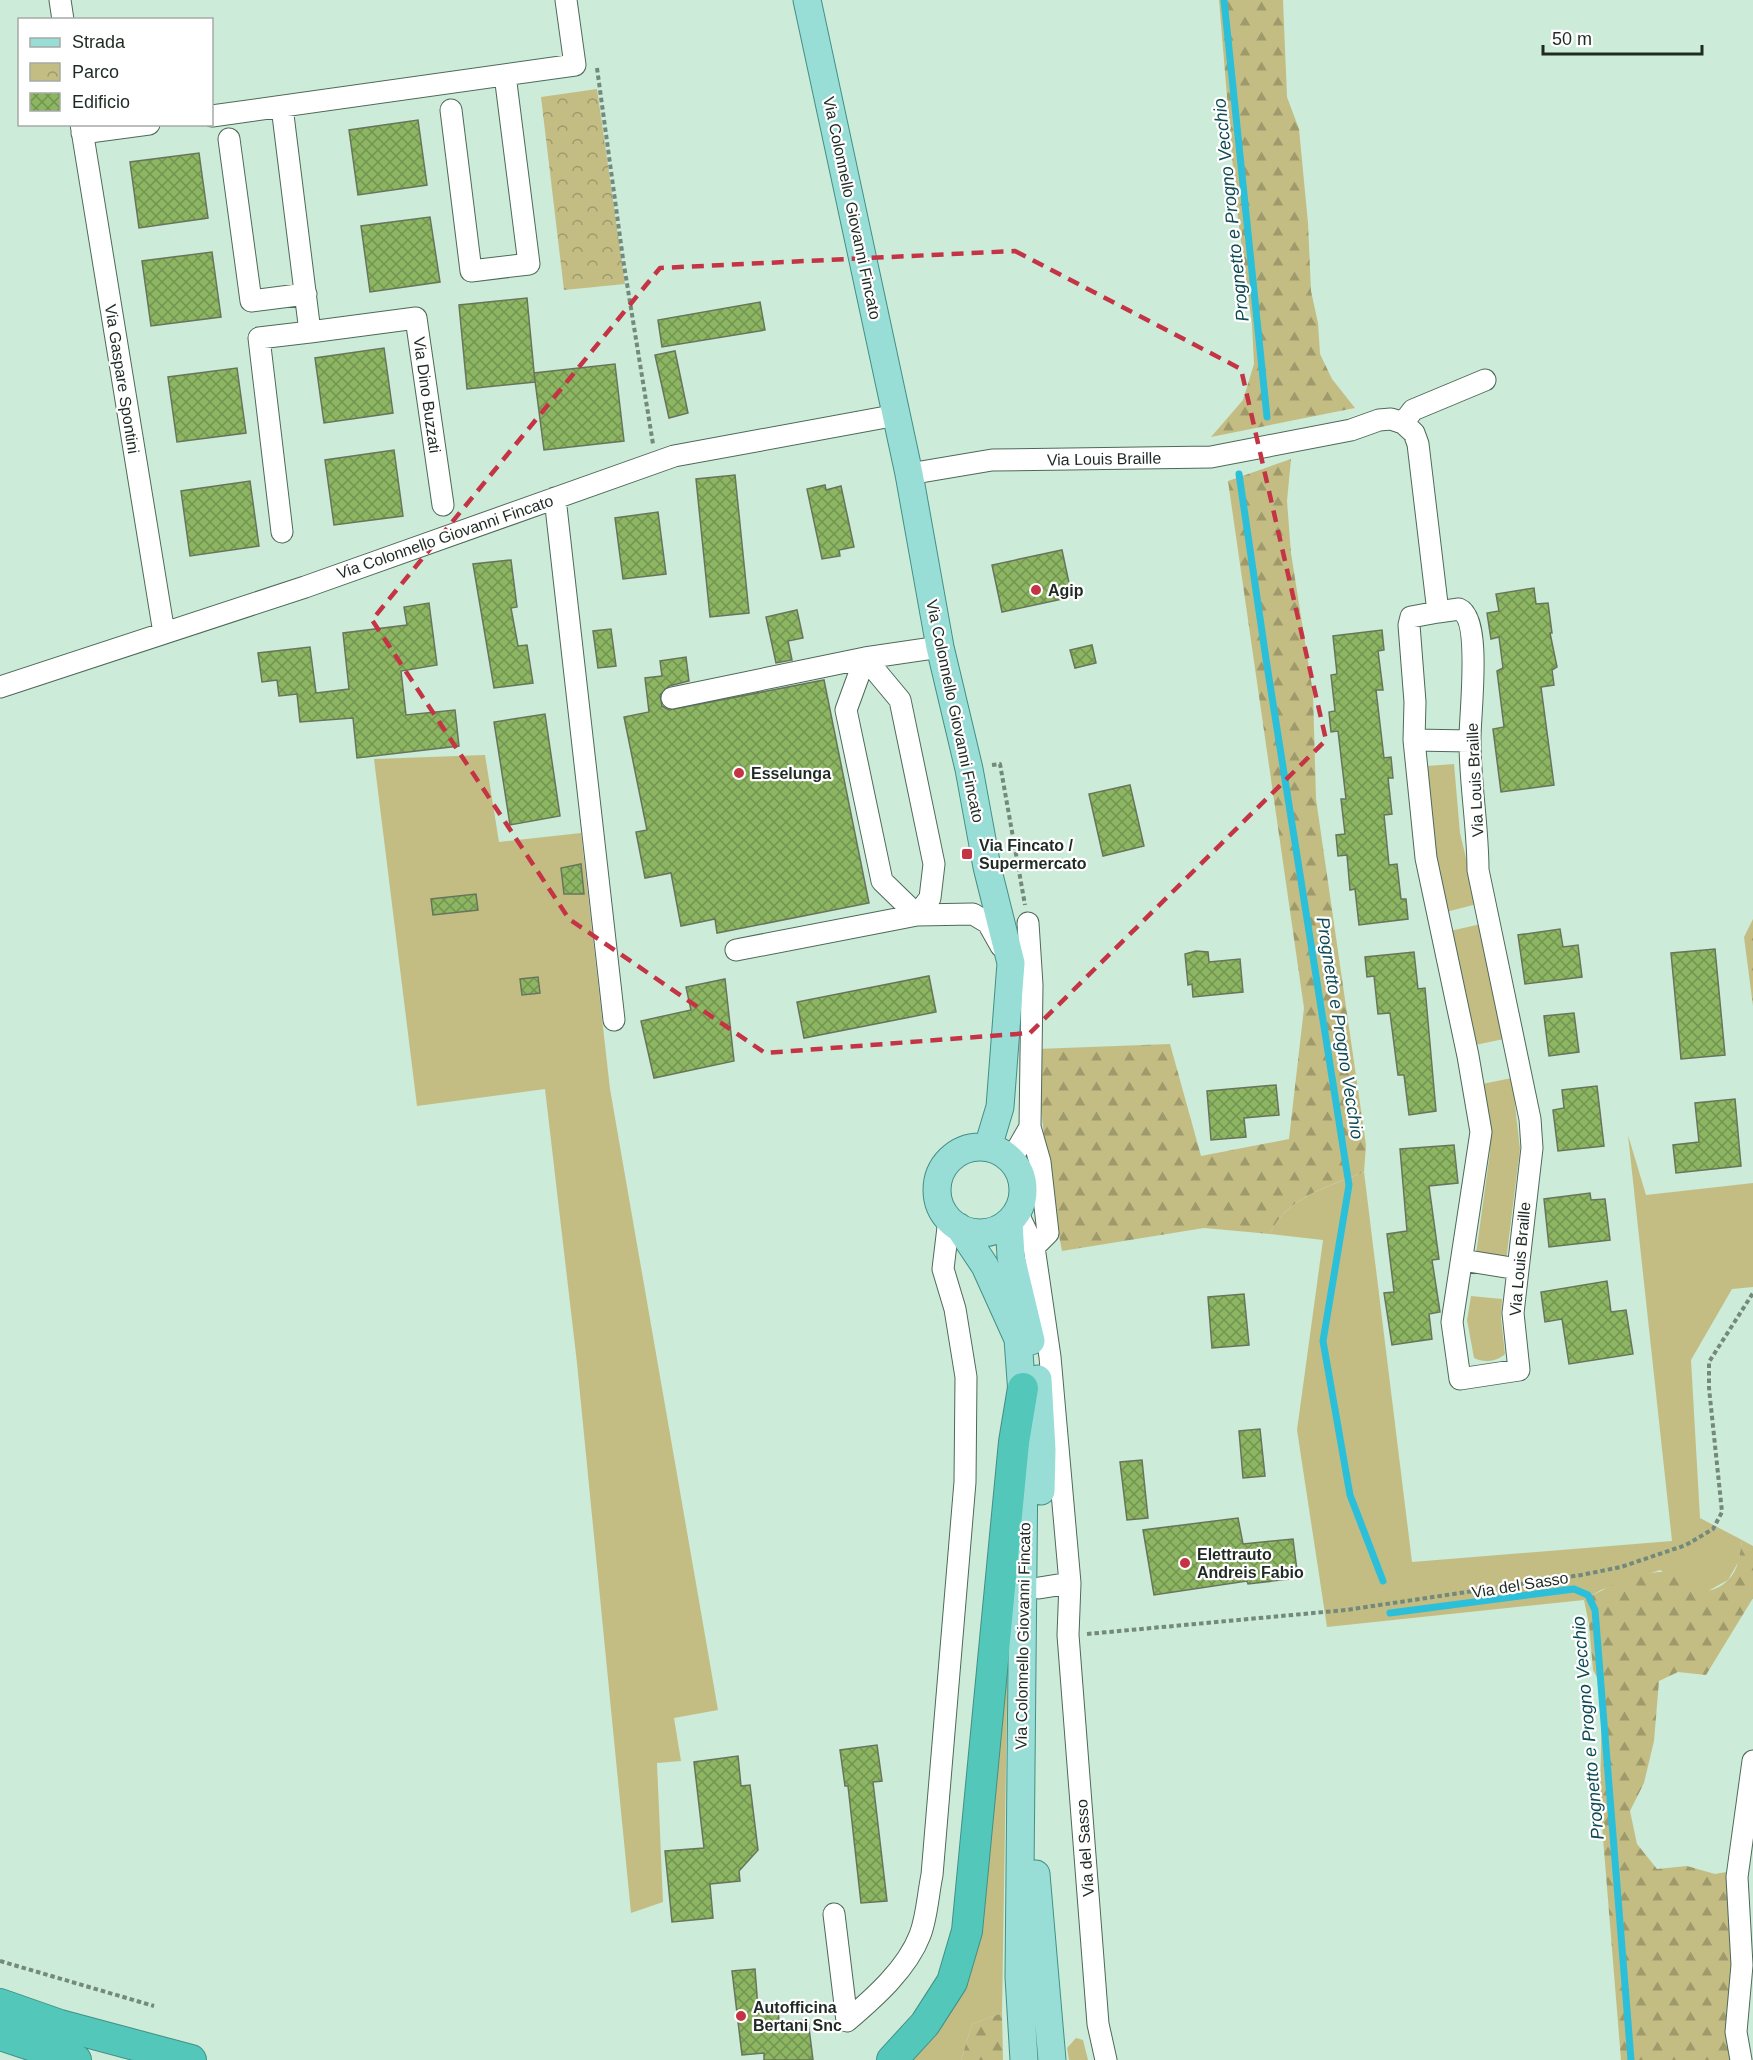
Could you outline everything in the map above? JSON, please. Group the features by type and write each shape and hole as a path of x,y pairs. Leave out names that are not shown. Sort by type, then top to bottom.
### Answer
{"highway":[{"path":"892,2060 925,2024 952,1982 967,1930 1014,1442 1023,1388"},
{"path":"0,2004 60,2025 191,2060"},
{"path":"0,2035 76,2060"}],"main road":[{"name":"Via Colonnello Giovanni Fincato","path":"807,0 897,415 940,647 969,769 987,867 1011,963 1000,1107 1000,1154"},
{"name":"Via Colonnello Giovanni Fincato","path":"1024,2060 1019,1977 1023,1388 1018,1339 985,1266 941,1209 937,1192 943,1167 963,1150 1000,1154 1018,1168 1023,1185 1023,1195 1013,1217 1011,1257 1026,1314 1039,1388 1042,1450 1036,1880 1052,2060"},
{"path":"954,1223 985,1233 1013,1217"}],"street":[{"path":"60,0 63,18"},
{"path":"213,116 575,65 566,0"},
{"path":"451,110 471,271 529,264 505,75"},
{"path":"282,107 310,332"},
{"path":"81,129 122,126"},
{"name":"Via Gaspare Spontini","path":"81,129 164,633"},
{"path":"229,139 251,301 306,294"},
{"name":"Via Dino Buzzati","path":"282,532 259,338 416,318 443,506"},
{"path":"1438,612 1418,444 1414,433 1403,423 1413,410 1485,380"},
{"name":"Via Colonnello Giovanni Fincato","path":"0,687 164,633 674,456 897,415"},
{"name":"Via Louis Braille","path":"909,474 992,460 1212,457 1351,430 1378,420 1391,419 1403,423"},
{"path":"555,498 614,1020"},
{"name":"Via Louis Braille","path":"1459,609 1468,618 1475,676 1470,741 1478,834 1478,870 1530,1119 1532,1148 1513,1313 1519,1370 1460,1379 1452,1322 1481,1132 1470,1065 1426,858 1414,740 1415,702 1409,621 1415,615 1438,612 1459,609"},
{"path":"672,698 865,658 940,647"},
{"path":"865,658 900,700 934,864 930,898 917,915"},
{"path":"865,658 846,710 882,881 917,915"},
{"path":"1414,740 1470,741"},
{"path":"736,950 917,915 973,914 988,923 1011,963"},
{"path":"1028,923 1032,985 1030,1127 1040,1162 1048,1233 1034,1247"},
{"path":"1000,1154 1030,1127"},
{"name":"Via del Sasso","path":"1013,1217 1034,1247 1050,1357 1070,1583 1068,1635 1098,2024 1106,2060"},
{"path":"834,1914 847,2021 873,1999 902,1965 920,1936 932,1875 965,1482 966,1377 955,1309 943,1269 954,1223"},
{"path":"1462,1260 1518,1269"},
{"path":"1040,1588 1070,1583"},
{"path":"1741,2060 1736,2032 1743,1965 1737,1877 1753,1761"}],"path":[{"path":"596,59 623,259 656,462"},
{"name":"Via del Sasso","path":"1068,1635 1346,1610 1474,1592 1621,1567 1686,1545 1713,1529 1722,1512 1709,1388 1709,1362 1753,1293"},
{"path":"0,1961 154,2006"}],"highlighted area":[{"path":"1015,251 1241,369 1326,740 1030,1033 765,1053 569,919 372,620 660,268"}],"green space":[{"path":"1219,0 1283,0 1287,97 1299,129 1308,223 1311,291 1318,323 1320,354 1332,379 1355,408 1211,437 1243,400 1254,364 1252,324 1236,204"},
{"path":"597,89 625,284 564,290 541,97"},
{"path":"1291,459 1287,501 1291,553 1313,693 1316,799 1366,1145 1364,1172 1323,1188 1297,1202 1277,1221 1270,1234 1204,1228 1062,1251 1047,1173 1036,1049 1170,1044 1201,1156 1289,1139 1304,1008 1228,481"},
{"path":"485,755 499,842 581,833 610,1089 718,1710 674,1718 681,1761 657,1763 663,1902 631,1913 577,1363 545,1089 417,1106 374,759"},
{"path":"1454,764 1460,833 1477,904 1446,912 1430,842 1427,766"},
{"path":"1753,919 1753,1006 1744,937"},
{"path":"1481,924 1504,1039 1475,1045 1450,931"},
{"path":"1512,1078 1520,1149 1506,1261 1476,1254 1490,1152 1482,1084"},
{"path":"1628,1135 1646,1195 1753,1183 1753,1287 1732,1289 1691,1360 1700,1518 1742,1540 1739,1561 1728,1580 1708,1591 1695,1591 1660,1570 1601,1590 1584,1600 1327,1627 1297,1430 1323,1240 1270,1234 1277,1221 1298,1202 1310,1195 1364,1172 1412,1562 1672,1541"},
{"path":"1471,1296 1502,1299 1501,1318 1505,1354 1498,1359 1486,1361 1474,1358 1467,1320"},
{"path":"1742,1540 1753,1546 1753,1598 1706,1675 1678,1672 1659,1681 1654,1741 1644,1783 1630,1811 1637,1844 1657,1869 1687,1866 1715,1874 1726,1872 1736,1886 1729,2036 1734,2060 1621,2060 1600,1801 1602,1702 1599,1681 1593,1670 1589,1624 1584,1600 1628,1579 1664,1571 1676,1572 1686,1585 1693,1589 1707,1591 1714,1589 1728,1580 1735,1571"},
{"path":"1008,1640 1002,2013 972,2024 961,2060 900,2060 954,1989"},
{"path":"1002,2013 1003,2060 961,2060 972,2024"},
{"path":"1076,2038 1083,2040 1088,2060 1069,2060 1067,2048"}],"building":[{"path":"418,120 427,185 358,195 349,130"},
{"path":"199,153 208,218 139,228 130,162"},
{"path":"430,217 440,282 370,292 361,226"},
{"path":"212,252 221,317 151,326 142,261"},
{"path":"527,298 535,382 467,389 459,305"},
{"path":"760,302 765,330 662,347 658,320"},
{"path":"384,348 393,413 324,423 315,358"},
{"path":"675,351 688,413 669,418 655,355"},
{"path":"615,364 624,441 544,450 534,373"},
{"path":"237,368 246,433 177,442 168,377"},
{"path":"394,450 403,516 334,525 325,460"},
{"path":"735,475 749,613 710,617 696,479"},
{"path":"250,481 259,546 190,556 181,491"},
{"path":"825,485 826,490 841,486 854,547 839,550 840,556 822,559 807,489"},
{"path":"658,512 666,574 623,579 615,518"},
{"path":"1062,550 1072,597 1002,612 992,565"},
{"path":"511,560 517,607 511,608 518,646 527,645 533,683 494,688 473,564"},
{"path":"1534,588 1536,604 1548,603 1552,633 1550,633 1557,667 1552,670 1554,685 1541,687 1554,785 1501,792 1493,729 1504,727 1497,671 1503,668 1499,637 1491,639 1487,613 1499,611 1496,594"},
{"path":"429,603 437,665 401,671 406,715 455,710 459,746 357,758 353,718 300,722 297,694 279,696 277,680 262,682 258,653 310,647 316,693 349,689 343,633 407,625 404,607"},
{"path":"797,610 803,638 788,641 792,660 776,663 766,617"},
{"path":"611,629 616,666 598,668 593,631"},
{"path":"1382,630 1384,650 1378,651 1383,690 1376,690 1384,758 1391,757 1393,778 1388,778 1392,814 1384,815 1389,865 1397,864 1401,899 1406,899 1408,919 1359,925 1355,889 1350,890 1347,855 1338,856 1336,835 1345,834 1341,799 1346,799 1338,731 1331,732 1329,712 1335,711 1331,675 1337,674 1333,636"},
{"path":"1092,645 1096,663 1075,668 1070,650"},
{"name":"Esselunga","path":"686,657 689,681 669,686 660,695 662,706 669,710 824,680 869,903 717,933 715,919 681,926 671,873 645,878 636,832 647,830 624,717 649,712 645,678 662,676 660,661"},
{"path":"545,714 560,816 510,825 494,722"},
{"path":"1130,785 1144,846 1103,856 1089,794"},
{"path":"581,864 584,894 564,894 561,868"},
{"path":"476,894 478,910 433,915 431,899"},
{"path":"1560,929 1563,947 1578,945 1582,977 1525,984 1518,935"},
{"path":"1715,949 1725,1055 1681,1059 1671,953"},
{"path":"1196,951 1208,952 1209,962 1240,959 1243,992 1193,997 1192,984 1188,985 1185,954"},
{"path":"1414,952 1418,989 1425,988 1436,1111 1409,1115 1404,1075 1398,1075 1390,1013 1378,1014 1374,976 1367,977 1365,957"},
{"path":"929,976 936,1012 804,1038 797,1002"},
{"path":"538,977 540,993 522,995 520,979"},
{"path":"725,979 734,1061 654,1078 641,1021 691,1010 686,987"},
{"path":"1574,1013 1579,1052 1549,1056 1544,1016"},
{"path":"1276,1085 1279,1115 1244,1118 1246,1137 1211,1140 1207,1091"},
{"path":"1597,1086 1604,1146 1558,1151 1553,1110 1564,1108 1562,1090"},
{"path":"1735,1099 1741,1166 1676,1173 1673,1145 1699,1142 1695,1103"},
{"path":"1454,1145 1458,1183 1429,1186 1439,1259 1432,1260 1440,1312 1429,1314 1432,1339 1392,1345 1384,1293 1394,1292 1387,1234 1407,1231 1400,1149"},
{"path":"1590,1193 1591,1200 1605,1199 1610,1240 1549,1247 1544,1199"},
{"path":"1607,1281 1611,1312 1626,1310 1633,1354 1569,1364 1562,1319 1545,1322 1541,1292"},
{"path":"1244,1294 1249,1345 1212,1348 1208,1297"},
{"path":"1260,1429 1265,1476 1243,1478 1239,1431"},
{"path":"1142,1460 1148,1518 1127,1520 1120,1462"},
{"name":"Elettrauto Andreis Fabio","path":"1238,1518 1243,1544 1293,1539 1298,1578 1248,1584 1247,1581 1154,1595 1143,1530"},
{"path":"877,1745 882,1781 873,1782 887,1901 861,1903 848,1786 845,1786 840,1750"},
{"path":"738,1756 741,1786 750,1785 758,1850 739,1871 740,1881 710,1884 713,1918 672,1922 665,1851 704,1848 694,1762"},
{"path":"755,1969 758,2009 778,2008 779,2022 808,2020 813,2060 764,2060 764,2053 742,2055 732,1971"}],"waterway":[{"name":"Prognetto e Progno Vecchio","path":"1224,0 1267,417"},
{"name":"Prognetto e Progno Vecchio","path":"1239,474 1349,1185 1323,1341 1350,1495 1383,1581"},
{"name":"Prognetto e Progno Vecchio","path":"1390,1613 1574,1589 1588,1595 1595,1610 1631,2060"}],"place":[{"name":"Agip","path":"1036,590"},
{"name":"Esselunga","path":"739,773"},
{"name":"Via Fincato / Supermercato","path":"967,854"},
{"name":"Elettrauto Andreis Fabio","path":"1185,1563"},
{"name":"Autofficina Bertani Snc","path":"741,2016"}]}
